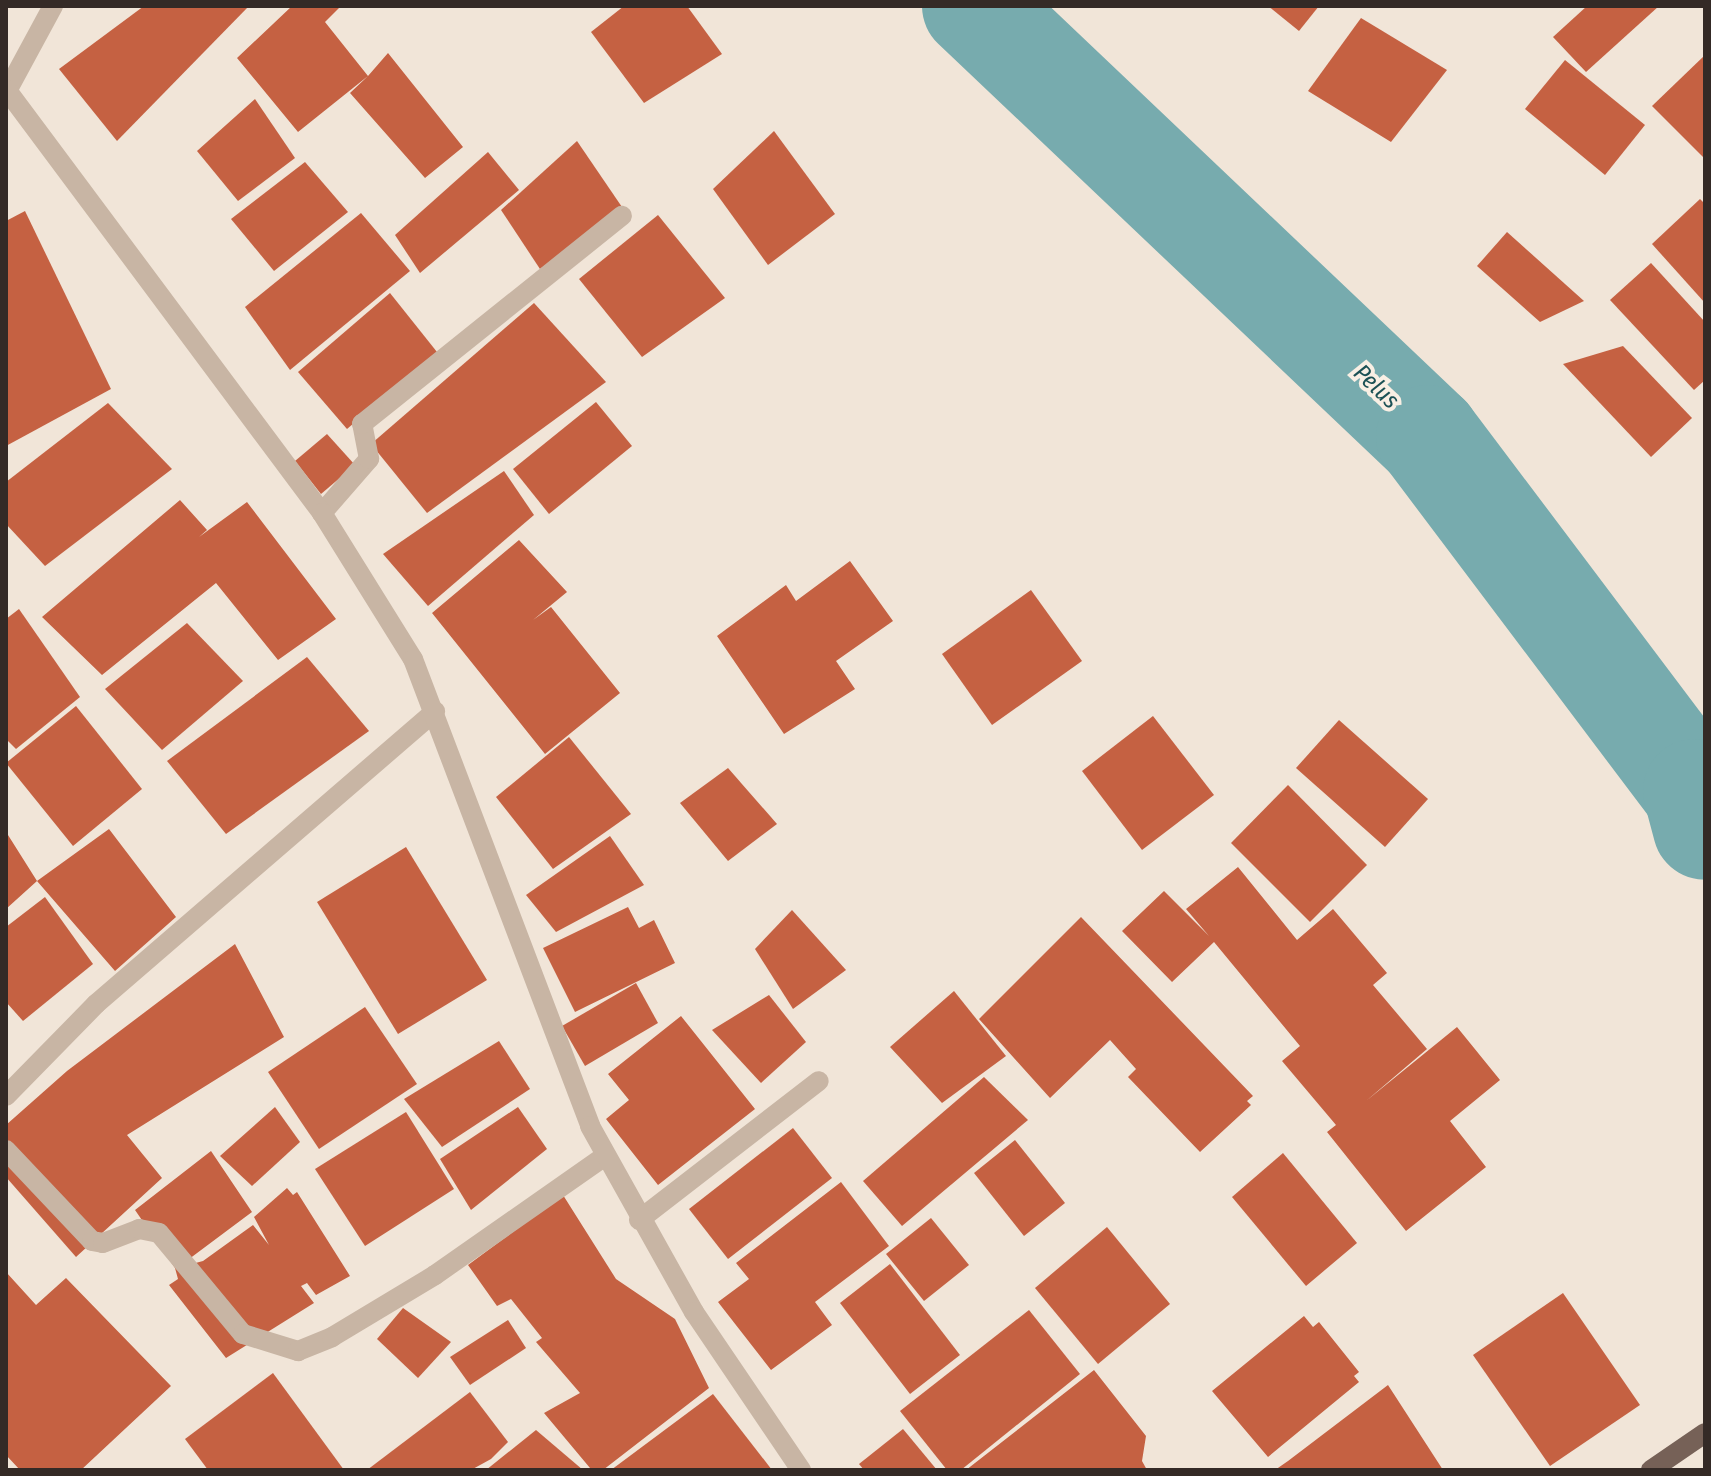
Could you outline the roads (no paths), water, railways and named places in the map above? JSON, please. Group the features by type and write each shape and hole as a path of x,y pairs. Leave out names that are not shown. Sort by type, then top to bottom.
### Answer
{"main road":[{"path":"1651,1470 1705,1433"}],"street":[{"path":"53,6 6,90 322,513 413,659 605,1156 639,1220 801,1470"},
{"path":"322,513 369,459 362,424 622,216"},
{"path":"6,1096 96,1004 435,711"},
{"path":"639,1220 819,1081"},
{"path":"6,1150 92,1241 103,1243 139,1229 159,1233 243,1334 298,1351 332,1337 435,1275 605,1156"}],"waterway":[{"name":"Pelus","path":"974,6 1428,437 1695,791 1705,828"}]}
